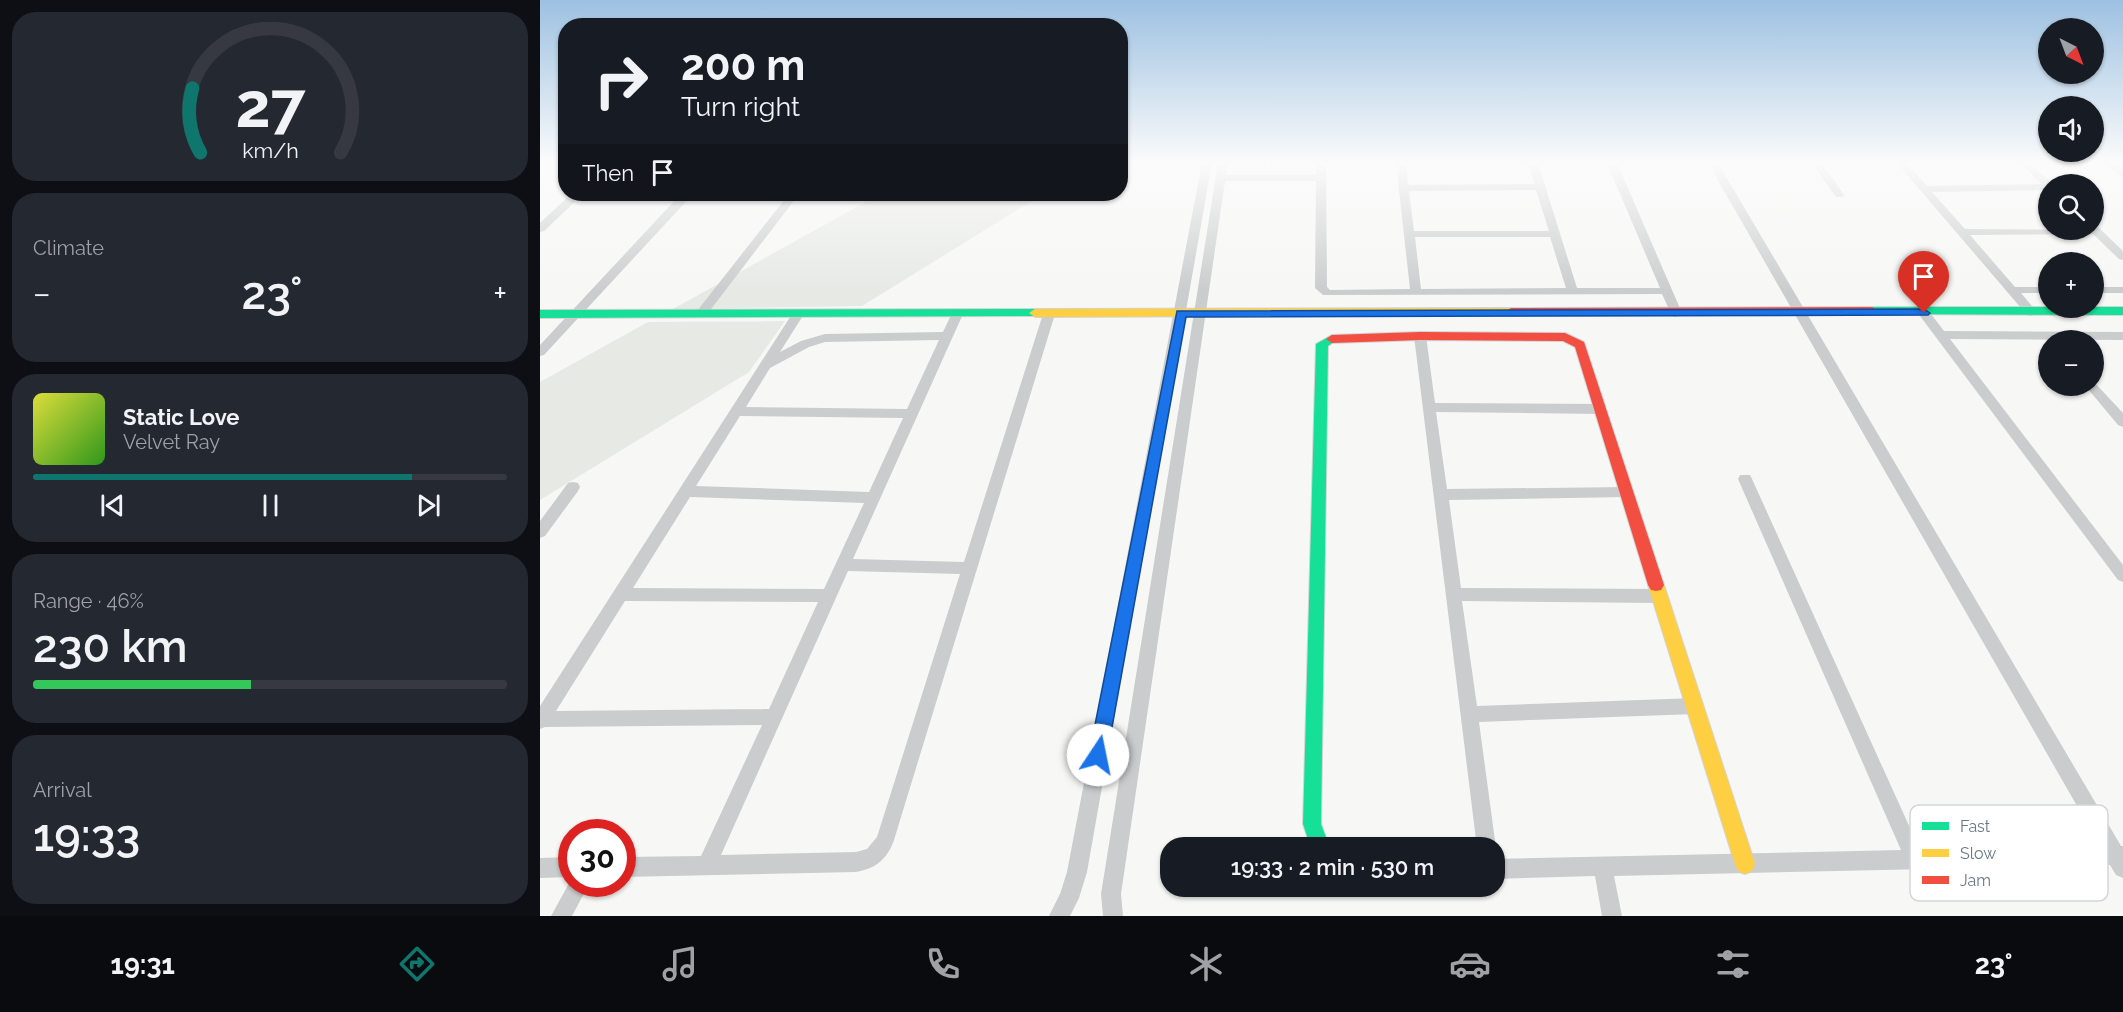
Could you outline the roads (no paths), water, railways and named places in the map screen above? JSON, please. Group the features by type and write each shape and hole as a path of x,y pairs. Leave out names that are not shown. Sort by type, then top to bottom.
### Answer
{"street":[{"path":"540,229 565,206"},
{"path":"540,352 676,206"},
{"path":"701,314 785,206"},
{"path":"1059,916 1069,898 1077,872 1200,206"},
{"path":"1113,916 1111,894 1217,206"},
{"path":"1321,206 1321,288 1331,294 1666,291"},
{"path":"1406,206 1416,293"},
{"path":"1546,206 1572,291"},
{"path":"1630,206 1676,314"},
{"path":"1738,206 2088,805"},
{"path":"1939,206 2031,312"},
{"path":"1962,232 2038,231"},
{"path":"1409,234 1554,234"},
{"path":"2104,239 2123,257"},
{"path":"2012,290 2038,290"},
{"path":"2104,290 2123,290"},
{"path":"540,314 1676,314 2123,311"},
{"path":"1924,313 2123,576"},
{"path":"541,720 798,314"},
{"path":"707,866 957,314"},
{"path":"636,867 856,862 872,858 879,852 885,840 971,568 1049,314"},
{"path":"1941,335 2038,338"},
{"path":"765,365 804,344 825,338 947,336"},
{"path":"1420,336 1486,837"},
{"path":"1317,837 1312,824 1320,349 1327,340 1336,339 1420,336 1571,339 1580,345 1745,864"},
{"path":"2104,337 2123,336"},
{"path":"2102,396 2120,415"},
{"path":"1430,407 1600,409"},
{"path":"736,411 912,414"},
{"path":"1745,479 1910,849"},
{"path":"540,532 573,487"},
{"path":"686,491 874,498"},
{"path":"1441,495 1626,492"},
{"path":"844,565 971,568"},
{"path":"620,594 829,596"},
{"path":"1454,594 1659,596"},
{"path":"1470,714 1695,706"},
{"path":"541,720 775,717"},
{"path":"2108,838 2120,859"},
{"path":"1505,869 1910,860"},
{"path":"540,868 558,867"},
{"path":"1603,867 1612,916"},
{"path":"561,916 572,897"}]}
